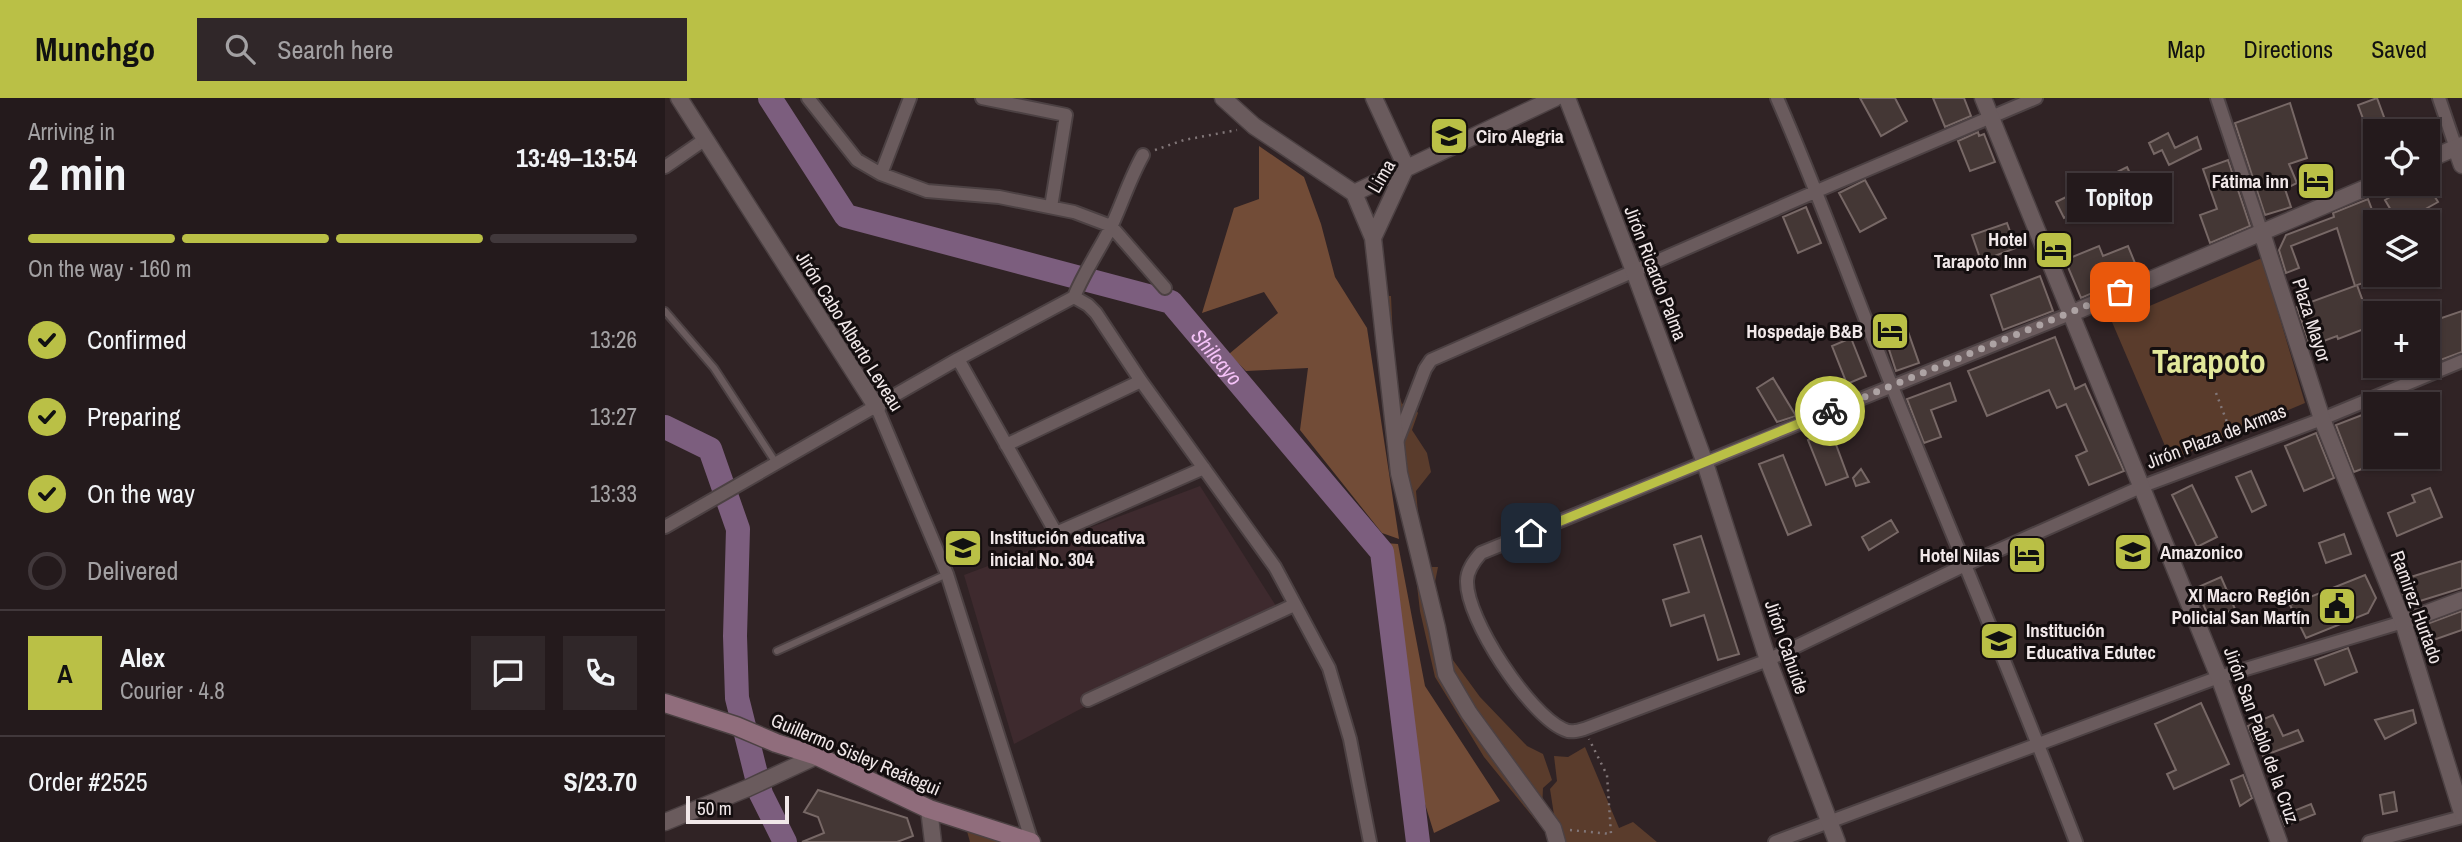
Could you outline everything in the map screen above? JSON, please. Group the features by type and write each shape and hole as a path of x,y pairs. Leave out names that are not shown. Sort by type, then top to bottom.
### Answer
{"main road":[{"name":"Guillermo Sisley Reátegui","path":"665,703 817,756 929,809 1032,842"}],"street":[{"name":"Jirón Cabo Alberto Leveau","path":"679,98 877,408 947,574 1032,842"},
{"path":"807,98 857,160 881,174 927,191 999,197 1074,212 1108,231 1165,288"},
{"path":"881,174 910,98"},
{"path":"982,98 1066,115 1052,207"},
{"path":"1223,98 1254,126 1354,193 1373,238 1399,473 1446,674 1469,713 1555,835"},
{"path":"1354,193 1406,167 1374,98"},
{"name":"Lima","path":"1373,238 1406,167 1555,98"},
{"name":"Jirón Ricardo Palma","path":"1567,98 1705,463"},
{"path":"1777,98 1817,191 1891,386 2039,745 2076,842"},
{"name":"Jirón Plaza de Armas","path":"1983,98 2143,486 2322,419 2462,361"},
{"path":"1396,445 1425,369 1431,360 2036,98"},
{"path":"2217,98 2262,233"},
{"path":"2439,98 2459,146 2462,165"},
{"path":"665,167 704,140"},
{"path":"2440,154 2459,146"},
{"path":"665,527 877,408 958,359 1074,297 1108,231 1128,181 1143,155"},
{"path":"2143,486 1965,565 1768,660 1611,721 1570,732 1561,729 1536,706 1491,651 1470,602 1466,580 1471,565 1481,553 2070,314 2363,189"},
{"name":"Plaza Mayor","path":"2262,233 2322,419"},
{"path":"1074,297 1096,313 1141,381 1275,567 1329,668 1350,739 1370,842"},
{"path":"958,359 1056,533 1204,468"},
{"path":"1006,445 1141,381"},
{"name":"Ramirez Hurtado","path":"2322,419 2403,622 2462,815"},
{"name":"Jirón Cahuide","path":"1705,463 1768,660 1837,842"},
{"name":"Jirón San Pablo de la Cruz","path":"2143,486 2219,677 2279,842"},
{"path":"1775,842 2219,677 2403,622 2462,600"},
{"path":"1088,699 1294,605"},
{"path":"665,822 817,756"},
{"path":"929,809 933,842"},
{"path":"2369,842 2462,815"}],"lane":[{"path":"665,311 714,368 776,463"},
{"path":"777,652 947,574"}],"path":[{"path":"1143,155 1184,140 1254,126"},
{"path":"2216,393 2230,430"},
{"path":"1555,835 1611,834 1607,775 1589,739"}],"shaded area":[{"path":"1259,146 1304,177 1321,224 1335,277 1367,328 1399,539 1382,533 1300,430 1308,368 1246,371 1229,354 1278,313 1264,292 1202,313 1234,208 1259,199"},
{"path":"2262,258 2305,403 2171,460 2112,322"},
{"path":"1383,296 1391,296 1395,382 1402,404 1410,399 1418,413 1412,430 1427,453 1431,472 1416,491 1423,567 1438,567 1434,587 1450,656 1480,697 1527,746 1543,754 1552,780 1543,788 1542,810 1549,827 1542,828 1484,757 1435,677 1420,611"},
{"path":"1200,486 1276,606 1014,744 964,575"},
{"path":"1385,543 1398,544 1425,686 1500,801 1434,833 1420,788 1400,623"},
{"path":"1585,747 1619,828 1633,822 1657,842 1549,842 1546,835 1556,828 1550,789 1557,781 1554,756 1568,757"},
{"path":"963,817 1022,842 970,842"}],"building":[{"path":"1860,98 1895,98 1907,121 1881,136"},
{"path":"1933,98 1964,98 1971,116 1945,127"},
{"path":"2377,98 2385,119 2363,119 2358,105"},
{"path":"2290,103 2307,158 2289,164 2297,183 2285,189 2291,207 2265,215 2235,123"},
{"path":"1978,132 1979,136 1984,134 1995,162 1970,171 1958,141"},
{"path":"2168,133 2175,148 2197,137 2201,149 2169,165 2162,150 2154,154 2149,143"},
{"path":"2228,160 2250,226 2210,243 2200,215 2217,209 2203,169"},
{"path":"2127,167 2135,184 2064,218 2056,202"},
{"path":"1865,180 1886,218 1860,232 1839,193"},
{"path":"2392,196 2434,196 2438,202 2424,210 2391,210 2385,200"},
{"path":"2368,199 2372,210 2363,210 2363,283 2357,285 2363,301 2363,329 2310,346 2297,307 2355,286 2337,228 2291,246 2299,268 2286,273 2279,250 2286,235 2334,217 2333,213"},
{"path":"1806,207 1821,243 1798,253 1783,217"},
{"path":"2007,223 2016,248 1981,261 1972,235"},
{"path":"2099,246 2103,256 2128,246 2139,273 2081,298 2065,260"},
{"path":"2040,276 2053,311 2003,330 1991,295"},
{"path":"2462,311 2462,352 2440,360 2440,319"},
{"path":"1905,323 1919,363 1896,371 1883,331"},
{"path":"2055,337 2075,389 2085,384 2124,471 2089,485 2076,456 2087,451 2066,404 2057,408 2049,390 1987,416 1968,371"},
{"path":"1851,338 1866,376 1847,384 1832,346"},
{"path":"1773,378 1796,416 1777,422 1757,388"},
{"path":"1950,383 1956,401 1931,410 1941,437 1924,443 1907,399"},
{"path":"2363,415 2363,469 2354,472 2336,425"},
{"path":"1831,431 1848,477 1826,485 1808,440"},
{"path":"2316,433 2334,478 2304,491 2285,446"},
{"path":"1783,455 1811,525 1788,535 1759,464"},
{"path":"1861,469 1869,482 1856,486 1853,478"},
{"path":"2251,471 2266,505 2252,512 2236,477"},
{"path":"2192,485 2217,537 2197,547 2172,495"},
{"path":"2430,488 2442,517 2397,536 2388,513 2415,502 2412,495"},
{"path":"1891,520 1898,532 1869,550 1862,537"},
{"path":"2344,534 2351,554 2326,563 2319,543"},
{"path":"1701,536 1739,654 1718,660 1704,615 1671,626 1663,600 1689,592 1674,545"},
{"path":"2462,561 2462,588 2407,605 2398,581"},
{"path":"2365,575 2376,598 2368,613 2306,638 2290,605"},
{"path":"2221,577 2235,609 2210,620 2196,588"},
{"path":"2462,611 2462,630 2422,644 2416,628"},
{"path":"2348,648 2357,672 2325,685 2315,660"},
{"path":"2201,703 2229,764 2174,789 2167,774 2176,770 2155,724"},
{"path":"2413,710 2416,723 2385,739 2375,720"},
{"path":"2273,715 2283,736 2298,730 2303,741 2263,756 2248,726"},
{"path":"2243,775 2252,798 2240,806 2231,780"},
{"path":"818,790 907,818 913,836 897,842 802,842 824,833 818,817 804,812"},
{"path":"2394,792 2397,811 2383,814 2380,795"},
{"path":"2311,804 2315,814 2285,826 2281,816"}],"waterway":[{"name":"Shilcayo","path":"770,98 846,216 1171,302 1382,552 1418,842"},
{"path":"665,427 710,449 738,529 735,636 737,698 761,794 785,842"}],"way so far":[{"path":"1830,411 2120,292"}],"place":[{"name":"Ciro Alegria","path":"1449,136"},
{"name":"Fátima inn","path":"2316,181"},
{"name":"Hotel Tarapoto Inn","path":"2054,250"},
{"name":"Topitop","path":"2120,292"},
{"name":"Hospedaje B&B","path":"1890,331"},
{"name":"Institución educativa inicial No. 304","path":"963,548"},
{"name":"Amazonico","path":"2133,552"},
{"name":"Hotel Nilas","path":"2027,555"},
{"name":"XI Macro Región Policial San Martín","path":"2337,606"},
{"name":"Institución Educativa Edutec","path":"1999,641"}],"district":[{"name":"Tarapoto","path":"2209,361"}],"route":[{"path":"1531,533 1830,411"}]}
